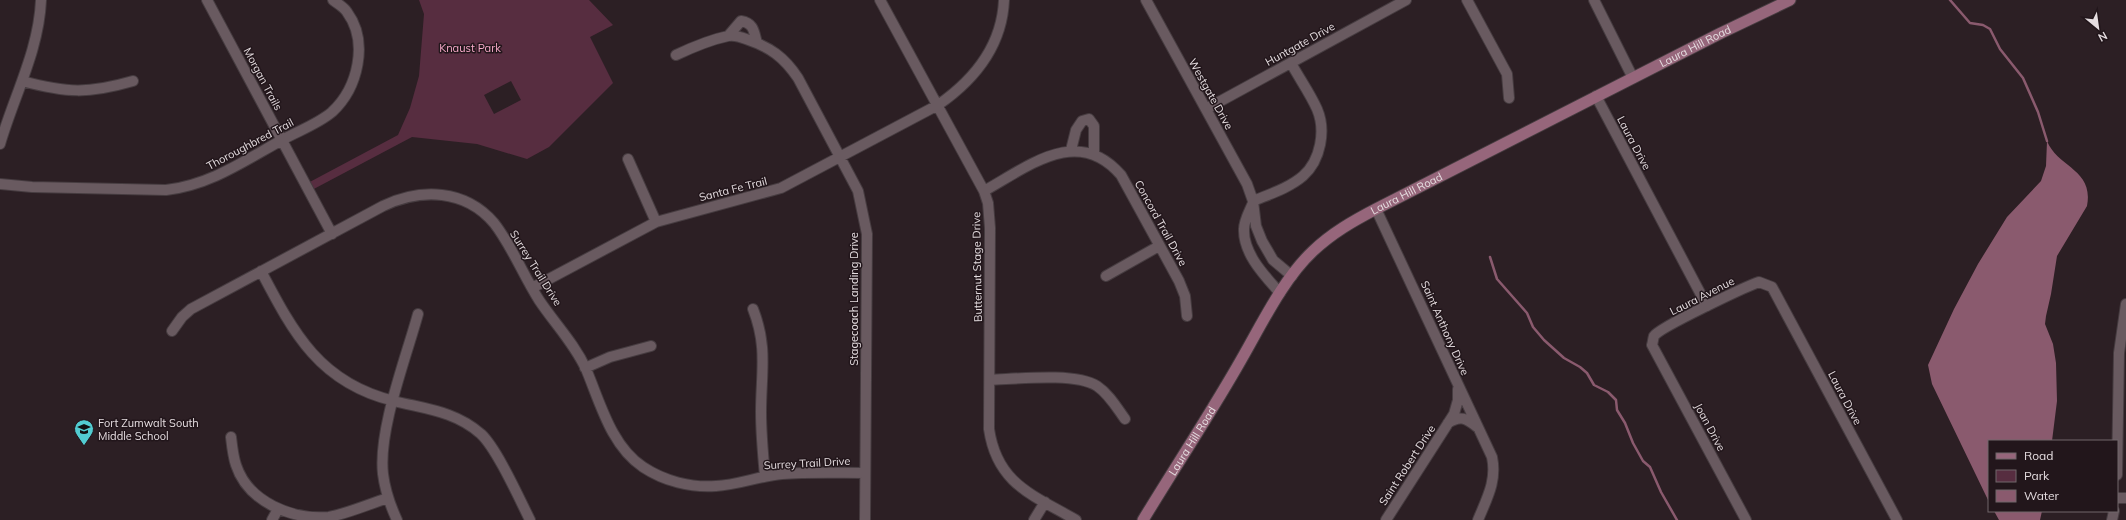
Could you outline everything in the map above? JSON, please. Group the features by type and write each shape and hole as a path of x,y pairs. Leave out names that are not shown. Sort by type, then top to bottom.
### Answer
{"main road":[{"name":"Laura Hill Road","path":"1143,520 1280,293 1312,252 1324,241 1342,227 1376,209 1596,96 1790,0"}],"street":[{"path":"0,144 22,81 40,20 41,0"},
{"name":"Morgan Trails","path":"207,0 332,234"},
{"name":"Thoroughbred Trail","path":"0,184 166,190 185,188 226,172 282,140 313,125 332,112 348,92 355,76 359,47 356,29 347,12 333,0"},
{"name":"Butternut Stage Drive","path":"880,0 984,191 988,204 990,228 989,429 992,446 997,460 1018,486 1076,520"},
{"name":"Santa Fe Trail","path":"532,288 656,222 781,188 938,105 958,92 984,61 1000,26 1004,0"},
{"name":"Westgate Drive","path":"1146,0 1247,184 1253,201 1256,226 1262,241 1273,260 1292,276"},
{"name":"Huntgate Drive","path":"1206,109 1406,0"},
{"path":"1467,0 1507,74 1509,98"},
{"path":"1594,0 1633,78"},
{"path":"729,36 742,21 748,22 752,26 757,43"},
{"name":"Stagecoach Landing Drive","path":"676,55 699,44 729,36 757,43 776,52 789,65 798,78 858,191 867,234 865,520"},
{"path":"1280,293 1260,271 1246,245 1244,228 1253,201 1283,189 1303,176 1310,167 1320,145 1322,133 1316,108 1291,63"},
{"path":"22,81 46,88 81,92 106,89 133,82"},
{"name":"Laura Drive","path":"1596,96 1707,306"},
{"path":"1071,150 1076,130 1082,121 1089,119 1094,126 1094,155"},
{"name":"Concord Trail Drive","path":"984,191 1042,159 1060,152 1071,150 1094,155 1111,164 1120,175 1179,281 1185,296 1187,316"},
{"path":"628,159 656,222"},
{"name":"Surrey Trail Drive","path":"172,331 190,309 398,199 416,194 433,193 453,197 483,212 494,223 532,288 574,347 616,437 642,466 677,482 694,486 716,486 765,476 865,473"},
{"name":"Saint Anthony Drive","path":"1376,209 1458,387 1492,456 1494,467 1491,490 1478,520"},
{"path":"1106,276 1159,246"},
{"path":"261,271 296,335 310,352 328,369 348,383 393,401 435,409 451,415 468,424 482,435 493,450 530,520"},
{"name":"Laura Avenue","path":"1652,345 1654,337 1657,334 1707,306 1759,282 1772,287"},
{"name":"Laura Drive","path":"1772,287 1897,520"},
{"path":"2118,440 2119,353 2126,304"},
{"path":"753,309 760,327 763,343 761,413 765,476"},
{"path":"398,520 388,498 383,474 382,453 393,401 418,314"},
{"name":"Joan Drive","path":"1652,345 1746,520"},
{"path":"585,368 610,357 651,346"},
{"path":"990,380 1067,378 1083,381 1096,386 1107,395 1125,419"},
{"name":"Saint Robert Drive","path":"1386,520 1454,414 1458,400 1458,387"},
{"name":"Saint Robert Drive","path":"1448,423 1455,418 1463,418 1478,428"},
{"path":"231,437 236,465 242,478 252,491 277,511 298,518 312,519 329,517 388,498"},
{"path":"1034,520 1045,502"},
{"path":"272,520 277,511"}],"green space":[{"name":"Knaust Park","path":"419,0 589,0 613,25 590,37 613,83 549,147 527,159 477,144 412,137 310,191 306,184 398,135 410,108 419,76 424,14","holes":["511,81 521,100 494,114 484,95"]}],"water":[{"path":"2047,141 2052,150 2080,176 2085,184 2088,194 2087,206 2057,256 2046,316 2045,324 2053,344 2056,363 2057,401 2052,440 1988,440 1988,500 1932,384 1928,365 1954,309 1978,264 2007,217 2041,181 2046,166"},
{"path":"1995,512 2042,512 2040,520 1999,520"}],"waterway":[{"path":"1950,0 1970,23 1983,25 1990,29 2000,49 2023,78 2038,112 2047,141"},
{"path":"1490,257 1497,279 1527,313 1533,327 1544,340 1564,358 1580,367 1587,373 1594,385 1608,392 1616,400 1617,410 1625,423 1633,443 1643,461 1650,467 1661,492 1677,520"}],"place":[{"name":"Fort Zumwalt South Middle School","path":"84,446"}]}
